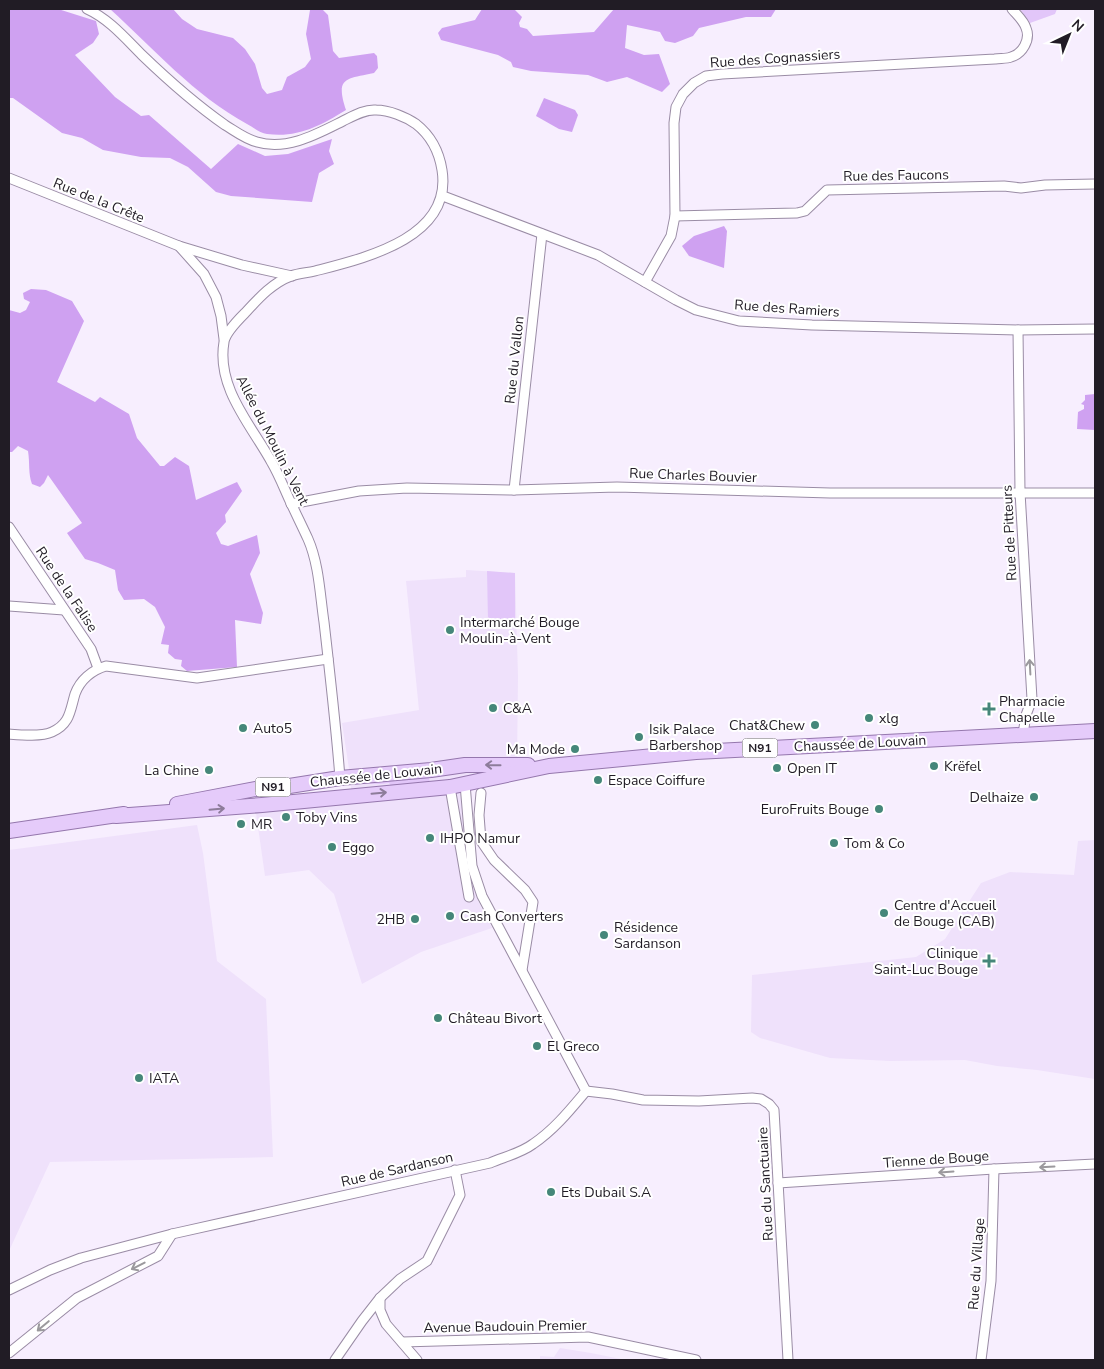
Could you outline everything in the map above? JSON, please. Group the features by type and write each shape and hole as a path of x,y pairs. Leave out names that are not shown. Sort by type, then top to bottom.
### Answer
{"main road":[{"name":"Chaussée de Louvain","path":"9,832 116,816 260,788 465,765 549,766 696,752 1091,730"},
{"path":"465,765 465,784"},
{"name":"Chaussée de Louvain","path":"116,816 450,787 549,766"},
{"path":"340,778 349,796"},
{"path":"283,786 286,802"}],"street":[{"path":"87,9 98,14 112,25 159,71 207,112 239,134 257,142 280,144 300,141 359,113 376,110 405,117 418,126 428,136 438,153 443,172 443,196 435,213 420,229 404,240 360,259 292,276 268,289 242,316 224,339"},
{"name":"Rue des Cognassiers","path":"645,282 672,236 675,216 674,123 676,108 683,94 694,82 706,76 722,74 1011,57 1020,52 1027,38 1026,26 1012,9"},
{"name":"Rue de la Crête","path":"9,178 179,246 242,265 292,276"},
{"name":"Rue des Faucons","path":"675,216 797,214 805,211 827,190 994,186 1021,188 1045,184 1095,184"},
{"name":"Rue des Ramiers","path":"443,196 598,255 696,310 739,321 812,325 1018,330 1095,329"},
{"name":"Rue du Vallon","path":"514,490 542,234"},
{"name":"Rue de la Crête","path":"179,246 204,274 216,297 224,339"},
{"name":"Rue de Pitteurs","path":"1018,330 1020,492 1032,699 1026,715 1023,734"},
{"name":"Allée du Moulin à Vent","path":"224,339 225,377 236,405 273,465 310,542 315,562 328,659 340,778"},
{"name":"Rue Charles Bouvier","path":"291,504 359,491 407,488 514,490 617,487 830,493 1095,493"},
{"name":"Rue de la Falise","path":"9,527 91,650 98,668"},
{"path":"9,606 64,610"},
{"path":"9,734 31,735 50,733 62,727 70,715 76,692 87,676 98,668 106,666 197,678 328,659"},
{"path":"465,784 472,866 482,896 586,1091"},
{"path":"450,787 468,898"},
{"path":"482,793 479,815 481,841 494,860 524,890 533,902 522,970"},
{"name":"Rue de Sardanson","path":"9,1290 50,1270 81,1258 172,1234 490,1163 533,1145 563,1119 586,1091"},
{"name":"Rue du Sanctuaire","path":"586,1091 643,1100 699,1101 752,1098 761,1099 774,1110 776,1117 788,1360"},
{"name":"Tienne de Bouge","path":"778,1183 1095,1164"},
{"name":"Rue du Village","path":"981,1360 991,1281 994,1169"},
{"path":"335,1360 380,1298 400,1279 427,1261 460,1195 456,1170"},
{"path":"9,1353 77,1298 158,1256 172,1234"},
{"path":"380,1298 380,1310 386,1324 416,1360"},
{"name":"Avenue Baudouin Premier","path":"402,1342 588,1337 696,1360"}],"shaded area":[{"path":"9,9 58,9 96,21 99,34 93,43 75,55 115,97 141,116 149,115 211,169 238,144 265,156 288,154 332,139 329,151 334,164 319,173 312,202 231,196 216,192 188,167 170,158 141,157 103,150 82,138 62,133 13,98 9,98"},
{"path":"110,9 173,9 182,19 197,29 233,38 245,49 255,64 262,88 267,94 282,90 287,77 305,67 311,59 306,34 310,10 322,9 328,15 333,51 339,58 374,53 377,56 378,68 374,73 345,81 342,91 346,110 336,116 308,130 289,134 267,134 247,124 209,99 175,71"},
{"path":"482,9 514,9 522,17 519,23 520,27 527,29 533,36 594,32 614,9 776,9 771,17 746,17 699,28 693,36 675,43 665,41 660,32 627,25 625,48 644,55 659,54 670,84 662,92 627,77 607,82 588,75 531,71 513,67 511,62 498,55 441,40 438,33 442,28 475,20"},
{"path":"1020,9 1057,9 1055,14 1030,23"},
{"path":"544,98 575,110 578,115 572,132 559,129 536,116"},
{"path":"724,226 727,231 724,268 689,256 682,246 694,236"},
{"path":"31,289 46,290 72,301 84,321 57,382 95,402 100,397 129,414 137,438 160,466 164,466 175,457 189,466 196,500 237,482 242,491 225,515 226,522 216,533 221,544 228,546 257,535 260,553 250,574 263,613 261,624 235,620 237,667 187,671 181,666 182,660 175,659 168,653 169,645 161,644 165,627 155,607 144,599 124,600 118,590 115,570 85,559 67,533 82,523 48,475 40,487 32,484 28,451 18,446 12,452 9,452 9,310 20,313 26,310 30,302 24,299 23,293"},
{"path":"1095,394 1095,430 1077,429 1078,412 1084,409 1084,405 1081,404 1085,400 1085,395"},
{"path":"466,570 515,573 518,676 517,765 465,785 472,866 478,901 492,928 421,952 362,984 334,894 309,870 265,876 255,806 351,798 351,782 342,723 419,710 406,581 466,577"},
{"path":"487,571 515,573 515,620 488,620"},
{"path":"429,778 430,783 392,787 389,783 357,783"},
{"name":"IATA","path":"197,825 203,853 217,961 266,999 273,1157 50,1162 9,1251 9,850"},
{"name":"Clinique Saint-Luc Bouge","path":"1095,840 1095,1079 965,1060 890,1061 830,1058 760,1038 751,1032 752,975 916,957 945,939 981,883 1010,872 1074,875 1078,841"},
{"path":"560,1348 626,1360 540,1360 540,1356 554,1357"}],"place":[{"name":"Intermarché Bouge Moulin-à-Vent","path":"450,630"},
{"name":"C&A","path":"493,708"},
{"name":"Pharmacie Chapelle","path":"989,709"},
{"name":"xlg","path":"869,718"},
{"name":"Chat&Chew","path":"815,725"},
{"name":"Auto5","path":"243,728"},
{"name":"Isik Palace Barbershop","path":"639,737"},
{"name":"Ma Mode","path":"575,749"},
{"name":"Krëfel","path":"934,766"},
{"name":"Open IT","path":"777,768"},
{"name":"La Chine","path":"209,770"},
{"name":"Espace Coiffure","path":"598,780"},
{"name":"Delhaize","path":"1034,797"},
{"name":"EuroFruits Bouge","path":"879,809"},
{"name":"Toby Vins","path":"286,817"},
{"name":"MR","path":"241,824"},
{"name":"IHPO Namur","path":"430,838"},
{"name":"Tom & Co","path":"834,843"},
{"name":"Eggo","path":"332,847"},
{"name":"Centre d'Accueil de Bouge (CAB)","path":"884,913"},
{"name":"Cash Converters","path":"450,916"},
{"name":"2HB","path":"415,919"},
{"name":"Résidence Sardanson","path":"604,935"},
{"name":"Clinique Saint-Luc Bouge","path":"989,961"},
{"name":"Château Bivort","path":"438,1018"},
{"name":"El Greco","path":"537,1046"},
{"name":"IATA","path":"139,1078"},
{"name":"Ets Dubail S.A","path":"551,1192"}]}
